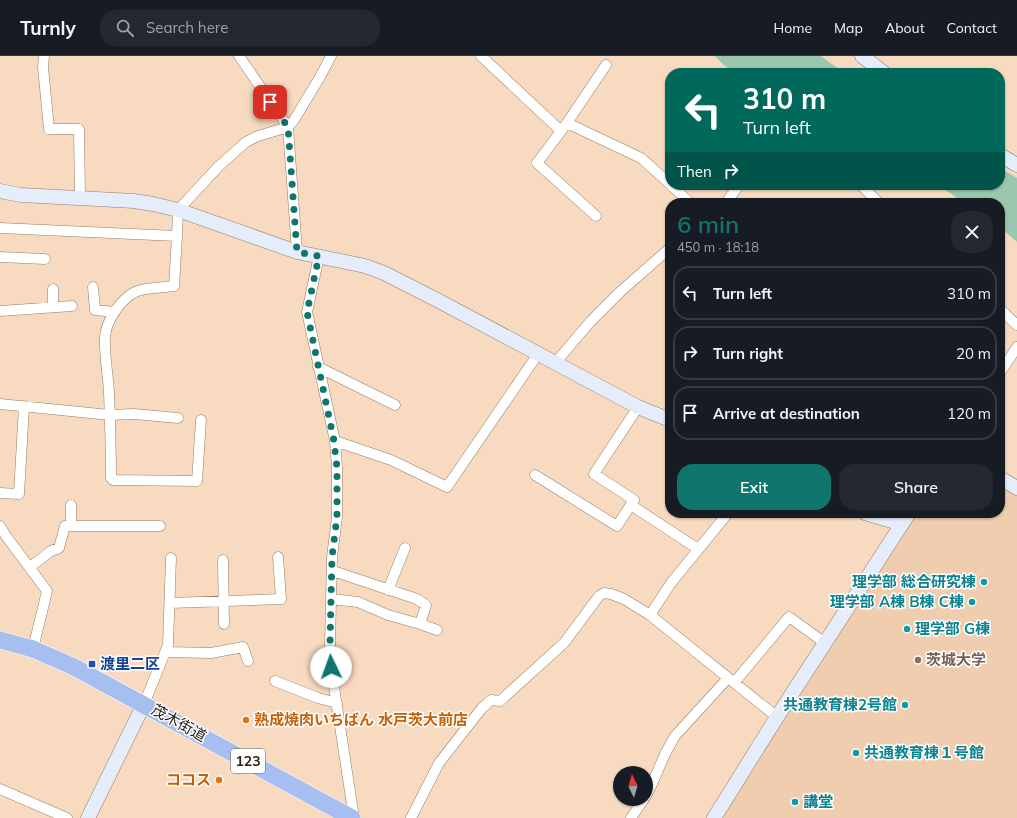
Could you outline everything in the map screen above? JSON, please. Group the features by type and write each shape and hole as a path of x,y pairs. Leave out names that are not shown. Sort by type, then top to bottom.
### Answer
{"highway":[{"name":"茂木街道","path":"0,640 33,649 74,667 353,818"}],"street":[{"path":"44,56 43,67 49,129 79,128 80,199"},
{"path":"239,56 288,127 297,252"},
{"path":"201,420 197,482 113,480 111,478 110,415 105,336 115,312 130,295 141,290 174,286 178,210 219,166 246,142 258,136 288,127 294,120 320,77 330,56"},
{"path":"481,56 564,127 641,158 665,180"},
{"path":"862,56 878,68"},
{"path":"596,216 537,163 564,127 606,65"},
{"path":"1005,158 1017,166"},
{"path":"676,190 684,198"},
{"path":"866,190 874,198"},
{"path":"0,191 21,195 134,201 178,210 297,252 358,264 384,273 556,362 638,407 665,418"},
{"path":"0,228 177,236"},
{"path":"556,362 590,322 620,292 665,252"},
{"path":"319,256 307,312 334,441 337,468 337,517 332,557 330,644 331,667 353,818"},
{"path":"0,257 45,259"},
{"path":"93,288 95,310 115,312"},
{"path":"53,289 53,307"},
{"path":"0,311 72,306"},
{"path":"1005,314 1017,325"},
{"path":"1005,365 1017,347"},
{"path":"334,441 391,460 447,487 538,354"},
{"path":"318,367 395,404"},
{"path":"0,404 110,415 134,414 178,418"},
{"path":"0,493 19,494 24,406"},
{"path":"535,475 617,526 634,500 594,474 638,407"},
{"path":"1005,481 1017,488"},
{"path":"71,505 71,525"},
{"path":"631,505 698,549"},
{"path":"650,615 671,583 724,518"},
{"path":"714,818 777,717 906,519"},
{"path":"0,526 4,538 30,567 47,591 33,649"},
{"path":"30,567 51,551 59,548 65,526 160,526"},
{"path":"388,590 405,548"},
{"path":"170,603 281,599 278,557"},
{"path":"88,818 144,704 166,652 168,645 171,558"},
{"path":"223,560 224,624"},
{"path":"332,571 417,599 426,605 420,624"},
{"path":"411,818 440,763 482,708 491,700 500,701 564,643 598,596 604,593 624,599 650,615 777,717"},
{"path":"331,599 358,602 388,615 437,630"},
{"path":"653,782 665,754 675,736 790,618 826,643"},
{"path":"166,652 211,653 242,647 248,661"},
{"path":"275,681 318,698 337,703"},
{"path":"0,789 67,818"},
{"path":"631,818 639,806"}],"shaded area":[{"name":"茨城大学","path":"1005,484 1017,492 1017,818 717,818 911,518 1005,518"}],"green space":[{"path":"715,56 821,56 837,68 728,68"},
{"path":"1005,171 1017,178 1017,242 1005,231 1005,198 958,198 946,190 1005,190"}],"place":[{"name":"理学部 総合研究棟","path":"984,582"},
{"name":"理学部 A棟 B棟 C棟","path":"972,602"},
{"name":"理学部 G棟","path":"907,629"},
{"name":"茨城大学","path":"918,660"},
{"name":"渡里二区","path":"92,664"},
{"name":"共通教育棟2号館","path":"905,705"},
{"name":"熟成焼肉いちばん 水戸茨大前店","path":"246,720"},
{"name":"共通教育棟１号館","path":"856,753"},
{"name":"ココス","path":"219,780"},
{"name":"講堂","path":"795,802"}],"route":[{"path":"270,102 288,127 297,252 319,256 307,312 334,441 337,468 337,517 332,557 330,644 331,667"}]}
